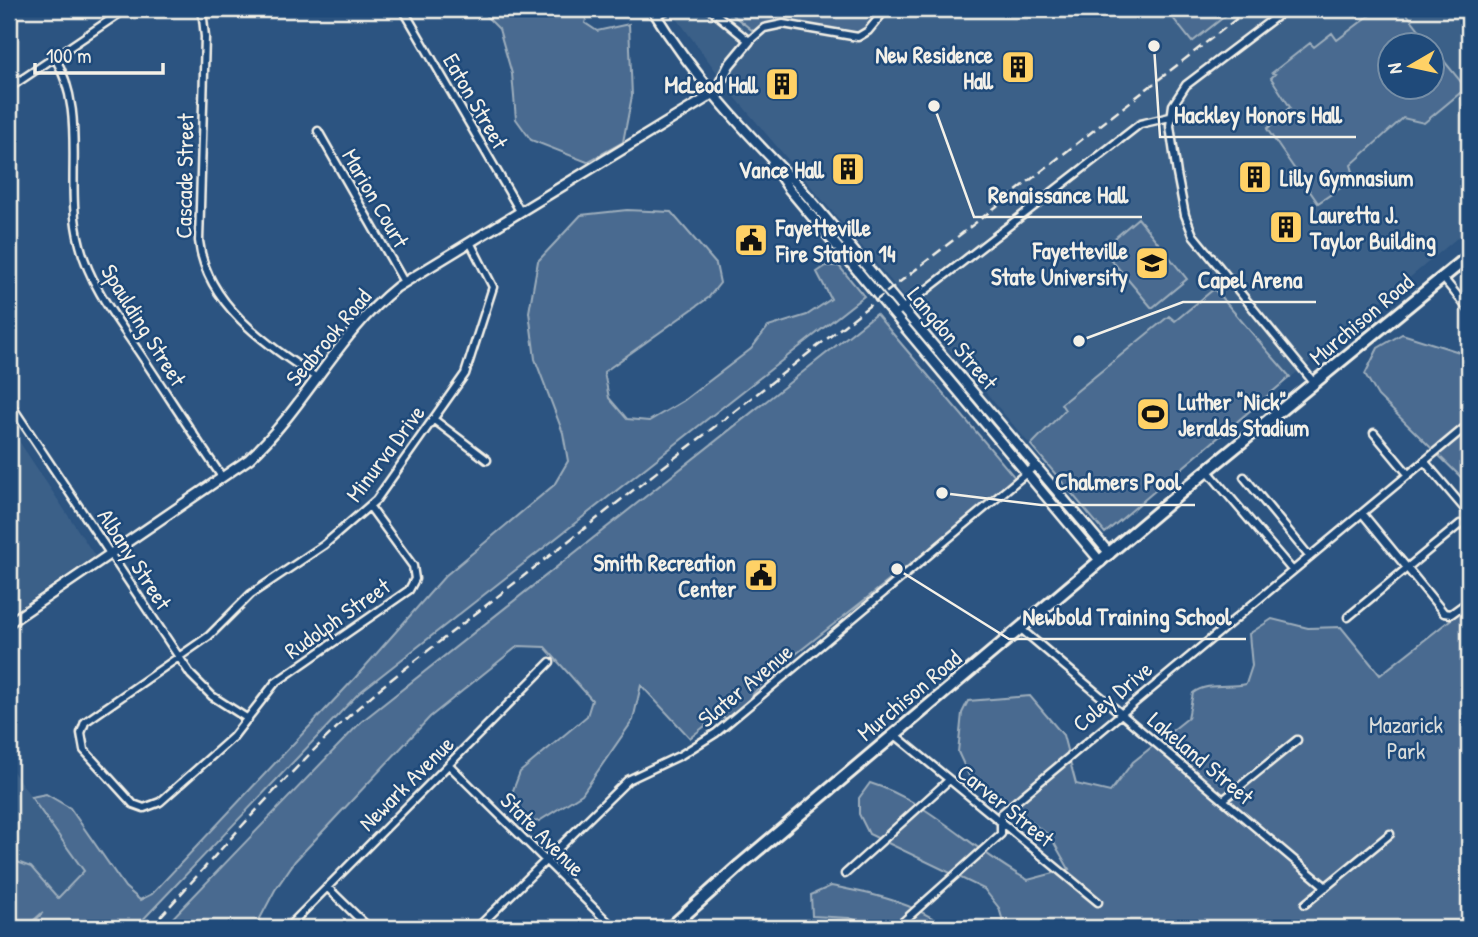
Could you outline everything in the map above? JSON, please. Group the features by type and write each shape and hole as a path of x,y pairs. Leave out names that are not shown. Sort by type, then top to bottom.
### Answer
{"main road":[{"name":"Murchison Road","path":"670,928 894,734 1207,470 1469,256"}],"street":[{"path":"9,88 126,9"},
{"name":"Cascade Street","path":"202,9 205,37 199,241 202,258 213,285 227,304 263,340 317,378"},
{"name":"Eaton Street","path":"402,9 520,211"},
{"path":"654,12 670,9"},
{"path":"710,9 749,40"},
{"path":"715,93 729,65 749,40 764,28 783,24 858,37 868,31 886,9"},
{"path":"1286,9 1186,85 1173,105 1170,117 1182,205 1193,235 1315,384"},
{"name":"Langdon Street","path":"654,12 681,54 763,150 797,184 1110,554"},
{"name":"Spaulding Street","path":"54,56 65,78 72,103 73,204 85,261 102,298 222,477"},
{"name":"Seabrook Road","path":"9,623 222,477 266,443 360,322 404,282 715,93"},
{"path":"894,315 1138,125 1148,120 1170,117"},
{"name":"Marion Court","path":"318,131 404,282"},
{"name":"Langdon Street","path":"763,150 789,189 1101,562"},
{"name":"Minurva Drive","path":"248,719 160,802 144,808 129,801 84,750 80,738 82,727 89,718 179,659 222,624 251,594 324,545 370,507 470,364 477,331 492,292 490,275 470,242"},
{"path":"1443,278 1469,310"},
{"name":"Albany Street","path":"9,401 179,659 212,696 248,719"},
{"path":"433,419 487,460"},
{"name":"Coley Drive","path":"896,928 1002,834 1001,814 1120,712 1469,424"},
{"path":"1374,433 1408,474"},
{"path":"1424,461 1469,514"},
{"name":"Slater Avenue","path":"477,928 628,780 681,755 716,733 1036,465"},
{"path":"1207,470 1292,570"},
{"path":"1244,477 1310,556"},
{"name":"Rudolph Street","path":"248,719 275,683 413,584 413,566 370,507"},
{"path":"1362,513 1409,567 1444,613 1451,614 1469,601"},
{"path":"1348,617 1461,524"},
{"name":"Lakeland Street","path":"1021,629 1325,887"},
{"name":"Newark Avenue","path":"287,928 550,662"},
{"name":"Carver Street","path":"894,734 1098,902"},
{"path":"1223,800 1297,740"},
{"name":"State Avenue","path":"449,765 614,928"},
{"path":"845,874 948,780"},
{"path":"1304,904 1390,834"},
{"path":"327,887 369,928"}],"shaded area":[{"name":"Fayetteville State University","path":"670,9 1469,9 1469,228 1105,533 735,97"},
{"path":"9,426 95,556 9,614"},
{"path":"9,766 84,871 29,928 9,928"}],"green space":[{"path":"479,9 589,9 585,23 597,31 629,24 632,96 623,142 587,162 531,140 516,119 512,74 499,29"},
{"path":"725,9 886,9 868,31 858,37 783,24 757,34"},
{"path":"1166,9 1234,9 1192,42"},
{"path":"1378,9 1403,9 1421,32 1376,32 1376,102 1446,102 1446,63 1466,88 1424,123 1403,118 1351,165 1355,178 1318,203 1267,129 1290,107 1271,78 1275,74 1272,73 1310,43 1314,47 1332,33 1337,40"},
{"path":"627,210 671,212 716,264 720,283 708,298 604,372 609,398 627,419 649,421 683,401 751,349 768,327 807,315 831,299 817,272 826,266 839,266 864,296 359,693 135,928 29,928 43,912 25,928 9,928 9,859 31,867 58,898 84,871 31,797 46,794 70,808 125,887 140,900 152,894 355,678 445,576 554,485 568,461 563,433 535,359 529,312 538,261 581,215"},
{"path":"1138,218 1187,279 1152,308 1102,249"},
{"name":"Luther \"Nick\" Jeralds Stadium","path":"1214,289 1290,377 1105,533 1031,445 1065,410 1061,404 1169,316 1175,321"},
{"path":"876,314 1017,480 768,676 734,718 715,718 690,738 641,685 633,720 582,794 539,821 523,823 509,801 520,772 587,716 592,700 545,647 518,646 430,717 295,861 275,890 255,928 163,928 361,722"},
{"path":"1402,334 1469,355 1469,485 1378,396 1365,374 1378,348"},
{"name":"Mazarick Park","path":"1469,605 1469,928 1005,928 999,908 984,889 869,834 859,814 859,798 870,783 912,802 1028,880 1069,869 1050,836 970,778 958,752 962,713 968,701 1030,696 1063,735 1076,784 1110,792 1133,762 1188,718 1193,693 1211,686 1246,684 1252,666 1249,634 1272,619 1308,628 1341,627 1380,675"},
{"path":"831,886 906,905 948,928 880,928 849,918 812,916 811,895"}],"railway":[{"path":"150,928 290,775 379,689 1249,9"}],"place":[{"name":"Hackley Honors Hall","path":"1154,46"},
{"name":"New Residence Hall","path":"1018,67"},
{"name":"McLeod Hall","path":"782,84"},
{"name":"Renaissance Hall","path":"934,106"},
{"name":"Vance Hall","path":"848,169"},
{"name":"Lilly Gymnasium","path":"1255,177"},
{"name":"Lauretta J. Taylor Building","path":"1286,227"},
{"name":"Fayetteville Fire Station 14","path":"751,240"},
{"name":"Fayetteville State University","path":"1152,263"},
{"name":"Capel Arena","path":"1079,341"},
{"name":"Luther \"Nick\" Jeralds Stadium","path":"1153,414"},
{"name":"Chalmers Pool","path":"942,493"},
{"name":"Newbold Training School","path":"897,569"},
{"name":"Smith Recreation Center","path":"761,575"}]}
